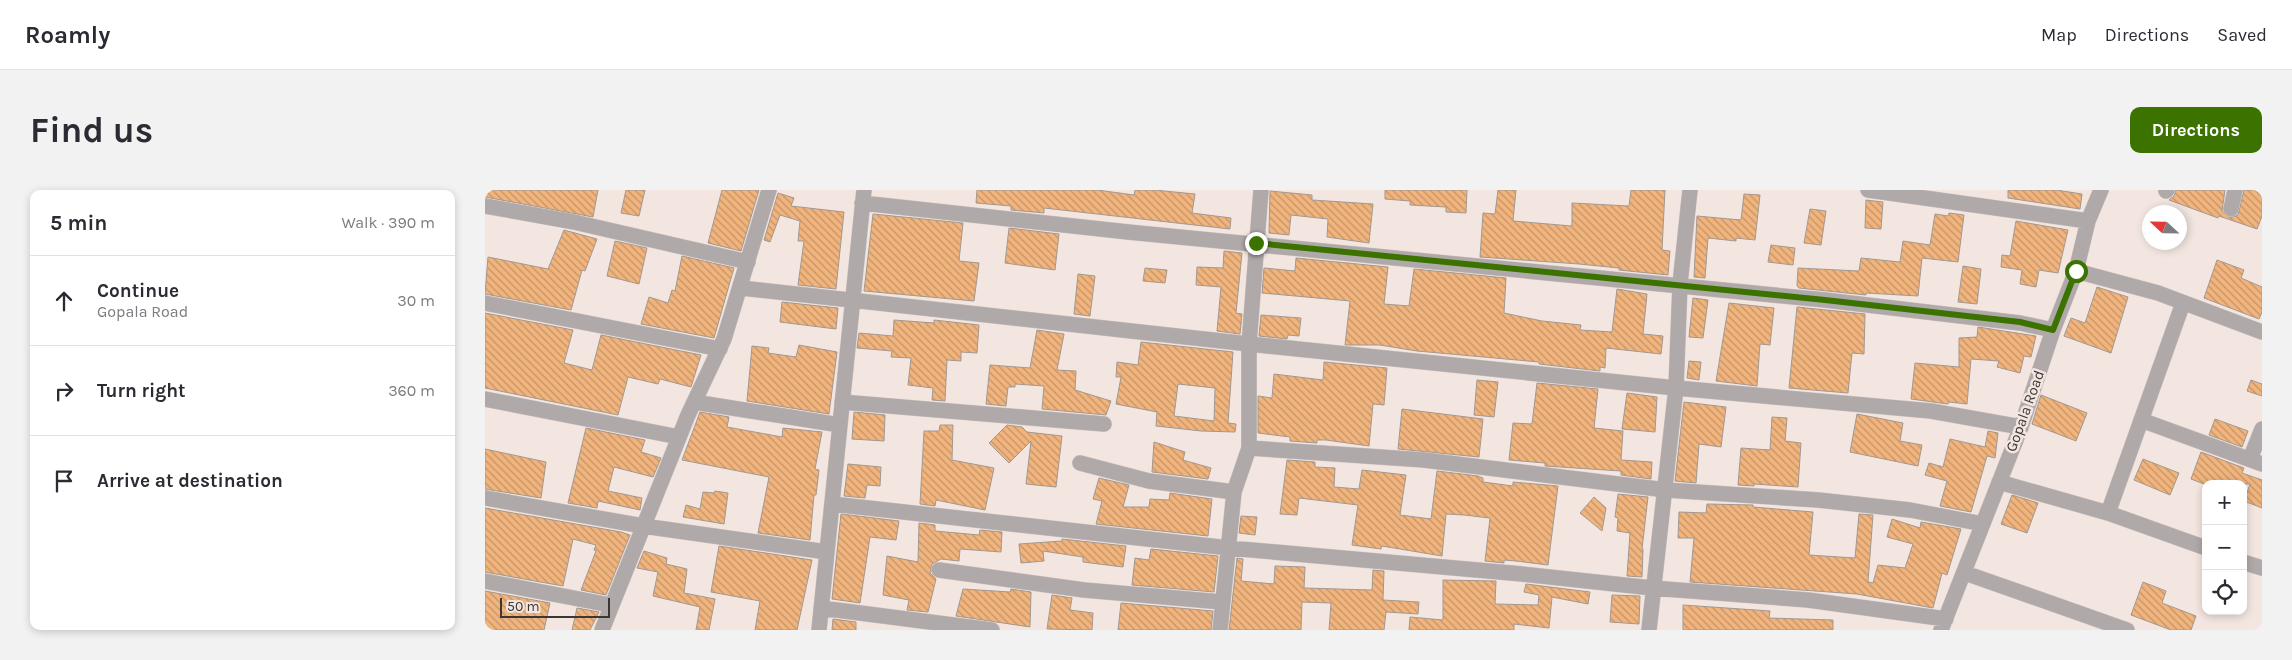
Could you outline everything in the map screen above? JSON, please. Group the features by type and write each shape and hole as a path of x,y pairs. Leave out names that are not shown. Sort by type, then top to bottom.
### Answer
{"street":[{"path":"602,630 610,605 679,437 720,349 741,288 769,190"},
{"path":"1220,630 1234,492 1249,448 1249,344 1261,190"},
{"path":"1649,630 1652,588 1666,490 1676,388 1680,284 1690,190"},
{"path":"1868,190 2087,221"},
{"name":"Gopala Road","path":"1943,624 1965,573 2021,427 2053,330 2076,271 2087,221 2101,190"},
{"path":"2231,209 2235,190"},
{"path":"819,630 863,197 1256,243 1680,284 2020,322 2053,330"},
{"path":"485,206 574,222 748,262"},
{"path":"2076,271 2183,302 2262,332"},
{"path":"741,288 1249,344 1676,388 1931,411 2021,427"},
{"path":"2109,513 2183,302"},
{"path":"485,303 720,349"},
{"path":"485,399 679,437"},
{"path":"695,402 840,425"},
{"path":"842,402 1104,424"},
{"path":"2141,420 2256,462 2262,429"},
{"path":"1249,448 1424,460 1666,490 1818,500 1910,510 1983,524"},
{"path":"1080,463 1149,481 1234,492"},
{"path":"1999,482 2109,513 2202,547"},
{"path":"485,498 643,526 827,552"},
{"path":"832,504 1229,548 1522,574 1652,588 1808,600 1943,624"},
{"path":"2247,563 2262,568"},
{"path":"939,570 1084,590 1222,602"},
{"path":"1965,573 2127,630"},
{"path":"485,581 610,605"},
{"path":"821,608 993,630"}],"building":[{"path":"485,190 598,190 593,217 485,197"},
{"path":"626,190 645,190 639,216 621,213"},
{"path":"722,190 759,190 741,251 708,243"},
{"path":"977,190 1097,190 1134,195 1135,190 1154,190 1195,194 1192,213 1231,218 1230,229 1044,208 1044,213 1011,210 1011,206 976,203"},
{"path":"1385,190 1467,190 1466,213 1446,212 1446,207 1410,205 1410,201 1385,199"},
{"path":"1498,190 1516,190 1513,221 1572,226 1572,203 1629,206 1631,190 1665,190 1662,250 1670,251 1668,275 1579,264 1480,257 1483,213 1495,214"},
{"path":"2008,190 2056,190 2082,194 2080,209 2008,198"},
{"path":"2176,190 2225,190 2222,211 2230,218 2238,215 2244,190 2262,190 2262,216 2257,229 2219,216 2218,218 2187,205 2169,200 2174,196"},
{"path":"1270,191 1312,195 1312,200 1373,204 1369,243 1327,237 1328,219 1291,215 1289,235 1269,233"},
{"path":"778,193 794,198 791,206 844,212 836,289 798,285 804,241 798,241 800,221 780,215 770,242 764,240"},
{"path":"1744,194 1760,195 1755,240 1736,238 1736,241 1708,238 1705,278 1694,277 1697,216 1741,220"},
{"path":"1866,200 1883,202 1881,229 1865,228"},
{"path":"1810,209 1826,211 1821,245 1804,243"},
{"path":"1949,213 1964,215 1958,262 1922,258 1918,296 1866,293 1866,295 1799,288 1797,286 1798,268 1859,271 1861,258 1900,262 1903,241 1930,245 1935,214 1948,216"},
{"path":"873,214 963,223 959,261 979,263 974,301 864,291"},
{"path":"2016,221 2068,230 2058,273 2039,270 2036,287 2020,284 2022,270 2001,267 2002,255 2010,256"},
{"path":"1009,228 1059,234 1055,270 1005,263"},
{"path":"564,230 597,239 585,271 582,270 571,310 485,294 488,257 548,269"},
{"path":"615,241 647,248 639,284 607,276"},
{"path":"1771,245 1795,248 1793,265 1768,262"},
{"path":"1224,251 1242,253 1236,313 1242,314 1240,334 1217,331 1221,287 1196,285 1197,267 1223,268"},
{"path":"682,256 734,268 714,338 641,324 649,297 668,303 672,290 675,291"},
{"path":"1296,258 1388,267 1384,304 1409,306 1414,269 1506,278 1504,313 1542,321 1581,325 1580,330 1612,332 1617,289 1647,294 1643,334 1663,336 1661,354 1606,348 1605,368 1600,367 1600,371 1539,364 1539,362 1417,351 1380,345 1345,345 1350,301 1262,293 1264,268 1295,271"},
{"path":"2217,260 2244,270 2241,278 2262,287 2262,312 2259,319 2204,298"},
{"path":"1963,266 1981,269 1977,304 1958,302"},
{"path":"1145,268 1167,270 1165,283 1143,281"},
{"path":"1078,274 1095,276 1090,316 1074,314"},
{"path":"2097,287 2128,297 2111,353 2064,336 2071,318 2085,323"},
{"path":"1693,298 1708,300 1703,338 1689,337"},
{"path":"782,302 838,308 836,329 780,322"},
{"path":"1729,303 1774,308 1770,345 1760,344 1757,386 1716,381"},
{"path":"1797,307 1865,314 1864,354 1852,353 1848,393 1789,388"},
{"path":"485,313 573,330 564,363 592,370 601,335 701,355 691,387 660,379 658,384 628,377 618,415 485,388"},
{"path":"1261,315 1301,318 1299,336 1288,335 1287,339 1259,336"},
{"path":"894,320 934,323 934,320 979,325 977,353 961,352 961,361 947,360 945,401 932,400 933,388 908,385 911,358 891,357 892,351 857,348 859,333 893,336"},
{"path":"1978,327 2036,336 2031,357 2024,356 2020,373 1997,367 1999,361 1971,359 1967,404 1949,402 1948,404 1911,399 1915,363 1959,367 1959,338 1977,337"},
{"path":"1037,330 1064,334 1057,370 1076,371 1075,390 1111,401 1106,415 1042,409 1044,386 1015,384 1015,387 1008,387 1006,406 986,404 990,365 1030,368"},
{"path":"1141,342 1233,352 1228,423 1236,424 1235,432 1201,431 1156,426 1157,412 1116,404 1121,377 1116,377 1117,362 1138,365","holes":["1178,384 1215,388 1214,421 1174,416"]},
{"path":"799,345 837,352 829,414 747,401 752,346 769,348 768,353 796,357"},
{"path":"1689,361 1701,362 1699,380 1687,378"},
{"path":"1324,362 1387,368 1384,405 1373,404 1369,446 1326,440 1317,440 1317,443 1290,441 1290,437 1258,433 1258,396 1272,398 1274,374 1323,380"},
{"path":"1477,380 1498,382 1494,417 1474,415"},
{"path":"2251,380 2262,384 2262,396 2247,391"},
{"path":"1537,383 1598,389 1594,428 1623,431 1621,460 1652,462 1651,479 1621,475 1621,471 1545,466 1545,463 1509,460 1513,423 1532,424"},
{"path":"1627,393 1657,397 1655,432 1622,429"},
{"path":"2041,395 2087,413 2076,441 2032,424"},
{"path":"1684,402 1726,407 1721,447 1699,444 1696,483 1675,481"},
{"path":"1402,409 1483,419 1479,457 1398,449"},
{"path":"700,412 729,417 727,427 782,437 783,428 822,432 815,469 819,470 816,495 814,495 810,540 758,533 769,477 682,460"},
{"path":"854,412 885,415 884,441 852,439"},
{"path":"1857,414 1903,423 1900,441 1922,445 1918,466 1850,452"},
{"path":"1772,417 1787,418 1785,441 1801,443 1798,487 1754,484 1754,486 1738,485 1741,448 1770,450"},
{"path":"2215,419 2248,431 2242,447 2209,435"},
{"path":"940,425 953,425 952,460 994,468 985,510 936,500 935,506 920,504 924,431 939,431"},
{"path":"1007,425 1022,427 1027,432 1062,436 1056,487 1026,484 1031,441 1009,463 989,443"},
{"path":"586,428 645,440 641,452 661,458 653,477 614,467 608,491 642,498 640,510 598,501 597,508 568,503"},
{"path":"1988,431 1998,433 1995,458 1987,456 1971,512 1940,506 1947,481 1925,475 1929,463 1943,467 1950,439 1985,447"},
{"path":"1154,442 1185,452 1183,460 1211,468 1208,479 1152,472"},
{"path":"485,449 546,462 541,498 485,489"},
{"path":"2201,452 2244,468 2242,473 2262,480 2262,508 2247,502 2247,492 2250,484 2247,484 2247,480 2202,480 2202,483 2191,479"},
{"path":"2143,459 2179,473 2170,495 2134,480"},
{"path":"1287,460 1315,462 1315,467 1335,468 1334,487 1359,489 1362,470 1406,475 1400,515 1431,519 1437,471 1478,476 1483,478 1483,482 1513,486 1513,482 1558,486 1548,565 1504,560 1504,563 1485,561 1490,518 1464,515 1446,514 1442,556 1382,546 1381,549 1352,545 1358,505 1299,498 1297,515 1280,514"},
{"path":"848,464 881,467 880,486 867,485 865,498 844,496"},
{"path":"1099,478 1129,485 1123,507 1149,507 1150,499 1169,500 1170,493 1212,499 1208,536 1096,524 1102,501 1093,499"},
{"path":"715,491 728,493 724,524 683,517 686,505 700,509 703,492 714,493"},
{"path":"1618,494 1648,497 1642,549 1642,577 1627,576 1630,533 1617,531 1618,518 1615,517"},
{"path":"2012,495 2038,503 2027,533 2001,524"},
{"path":"1594,497 1606,508 1602,531 1580,513"},
{"path":"1707,504 1753,505 1753,507 1813,512 1809,555 1855,558 1859,514 1873,515 1868,582 1873,583 1878,565 1905,568 1913,544 1887,537 1892,519 1920,528 1921,522 1961,529 1947,575 1942,573 1933,608 1857,594 1690,582 1694,538 1678,538 1679,512 1706,513"},
{"path":"485,508 630,535 606,595 581,590 596,551 594,550 596,545 573,539 563,586 485,572"},
{"path":"841,514 899,521 896,540 870,537 860,603 832,599"},
{"path":"1241,516 1257,517 1255,535 1239,533"},
{"path":"919,523 935,525 935,531 979,535 980,530 1002,532 1001,552 960,549 959,561 941,559 932,564 930,573 936,579 928,612 907,610 909,600 883,595 887,556 918,562"},
{"path":"1062,539 1126,546 1123,567 1083,562 1083,557 1043,551 1044,561 1021,563 1019,544 1062,541"},
{"path":"719,546 812,560 797,630 755,630 760,601 711,592"},
{"path":"1151,549 1218,556 1214,592 1132,585 1135,558 1149,560"},
{"path":"644,551 667,558 666,564 687,569 684,593 715,599 709,630 696,630 700,607 653,596 658,572 637,568"},
{"path":"1237,558 1243,559 1241,581 1274,584 1275,566 1305,567 1304,588 1372,590 1373,570 1384,571 1383,600 1419,602 1418,614 1386,612 1384,630 1329,630 1331,603 1302,602 1301,630 1229,630"},
{"path":"1443,580 1496,581 1495,604 1538,605 1539,595 1524,592 1526,584 1590,592 1588,604 1552,597 1549,628 1514,624 1514,630 1409,630 1410,617 1443,620"},
{"path":"2143,582 2166,591 2162,603 2196,616 2191,630 2171,630 2131,615"},
{"path":"963,589 1010,592 1011,589 1031,592 1030,627 956,616"},
{"path":"485,591 550,603 544,630 485,630"},
{"path":"1052,595 1072,598 1070,610 1093,613 1092,630 1047,629"},
{"path":"1612,595 1640,596 1639,624 1610,622"},
{"path":"1121,603 1213,611 1211,630 1118,630"},
{"path":"1683,605 1770,611 1769,618 1833,620 1833,630 1683,630"},
{"path":"577,608 599,612 590,630 572,630"},
{"path":"833,619 856,622 856,630 832,630"}],"route":[{"path":"1256,243 1680,284 2020,322 2053,330 2076,271"}]}
